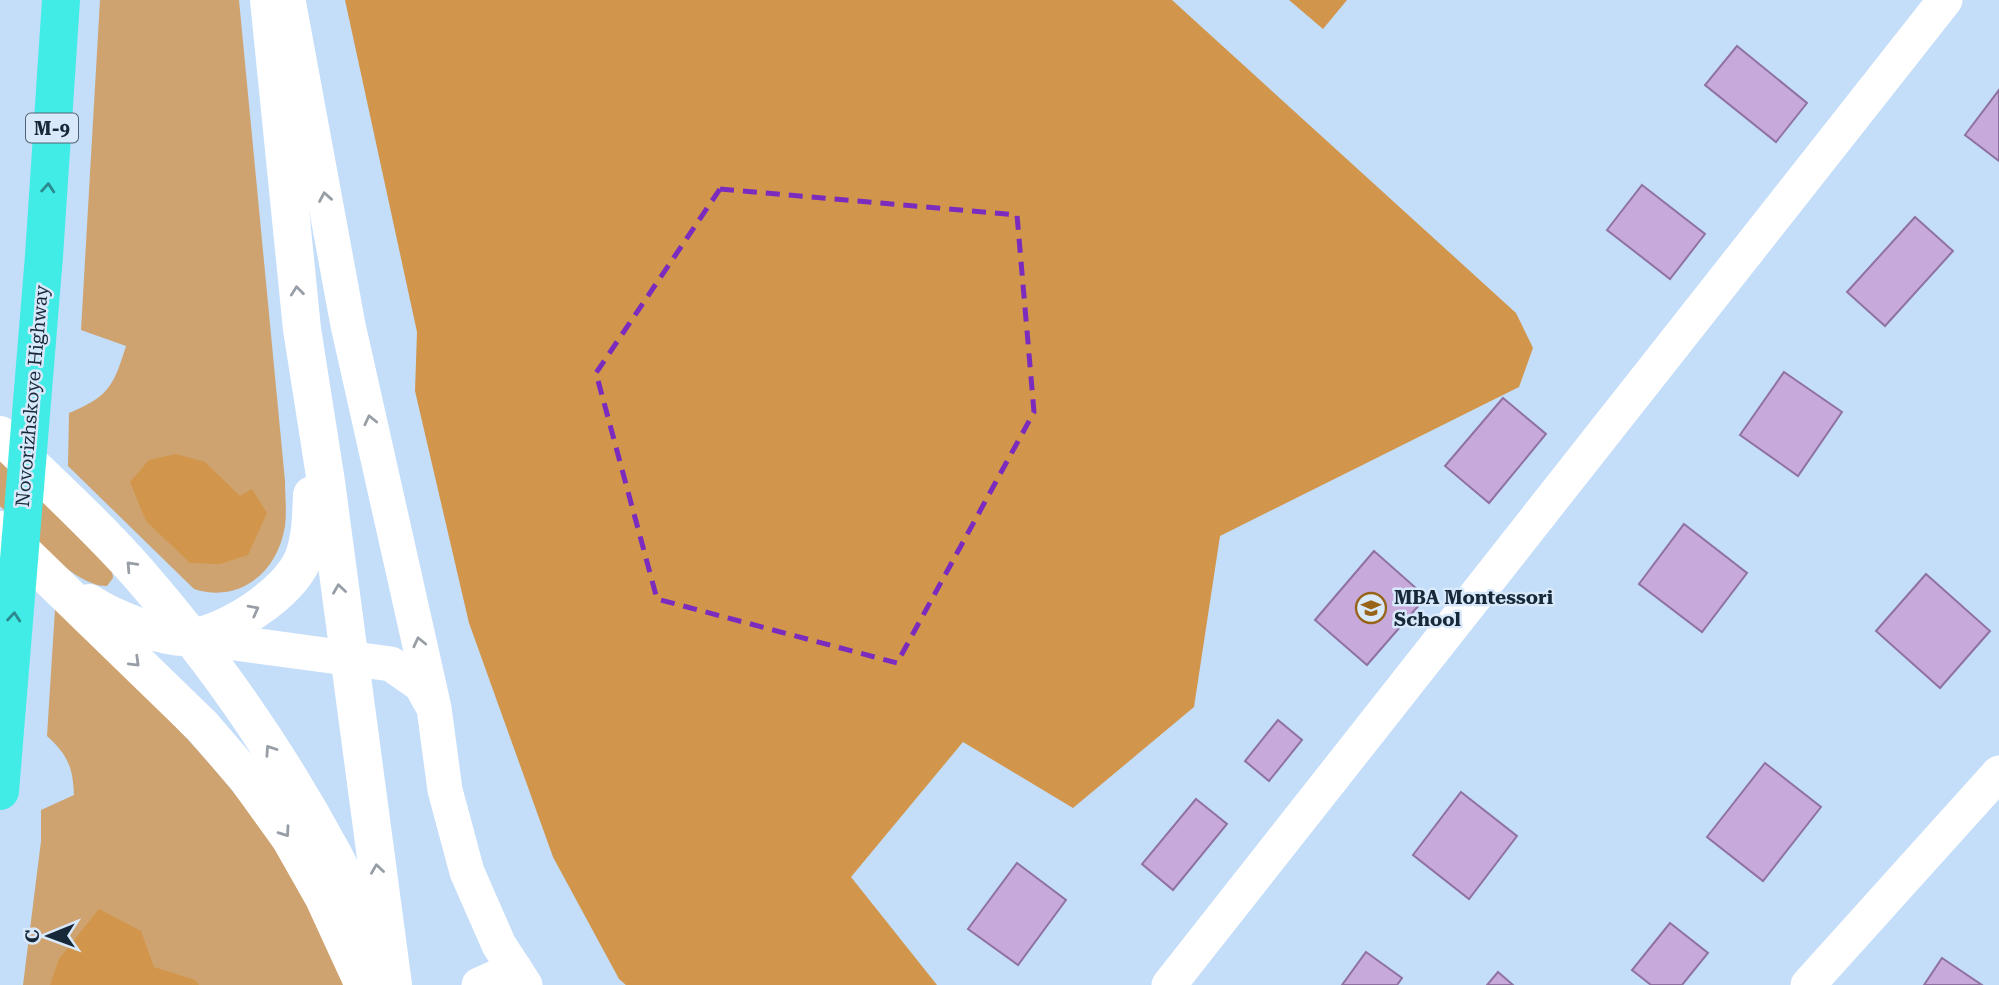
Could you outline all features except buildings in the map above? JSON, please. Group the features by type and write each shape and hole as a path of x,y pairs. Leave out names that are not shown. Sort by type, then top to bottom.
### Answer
{"highway":[{"name":"Novorizhskoye Highway","path":"0,791 44,256 61,0"}],"street":[{"path":"191,637 262,607 284,588 303,560 311,529 312,481 302,330 269,0"},
{"path":"288,0 348,325 434,708 445,790 467,872 499,945 520,977 479,985"},
{"path":"1169,985 1945,0"},
{"path":"302,330 348,657 383,984"},
{"path":"0,435 130,564 191,637 317,824 351,887 383,984"},
{"path":"0,530 202,726 246,777 290,838 318,886 383,984"},
{"path":"53,579 102,612 127,623 191,637 391,664 421,685 434,708"},
{"path":"1808,985 1999,773"}],"highlighted area":[{"path":"720,189 1017,215 1034,412 897,663 657,599 596,373"}],"shaded area":[{"path":"100,0 239,0 286,515 281,542 266,570 242,588 227,592 194,589 68,466 69,413 93,401 108,388 126,346 81,330"},
{"path":"345,0 1172,0 1516,313 1533,348 1519,387 1220,536 1194,707 1073,808 963,742 851,877 937,985 626,985 619,979 553,857 469,623 415,391 417,332"},
{"path":"1289,0 1347,0 1323,29"},
{"path":"176,454 205,462 240,496 252,489 267,513 248,555 220,564 190,563 146,521 130,482 149,460"},
{"path":"0,455 112,570 113,578 107,586 94,584 65,567 0,506"},
{"path":"55,609 171,722 251,814 294,881 344,985 23,985 41,841 41,810 74,795 68,762 47,736"},
{"path":"99,909 141,931 154,967 195,980 199,985 50,985 59,959"}],"place":[{"name":"MBA Montessori School","path":"1371,608"}]}
